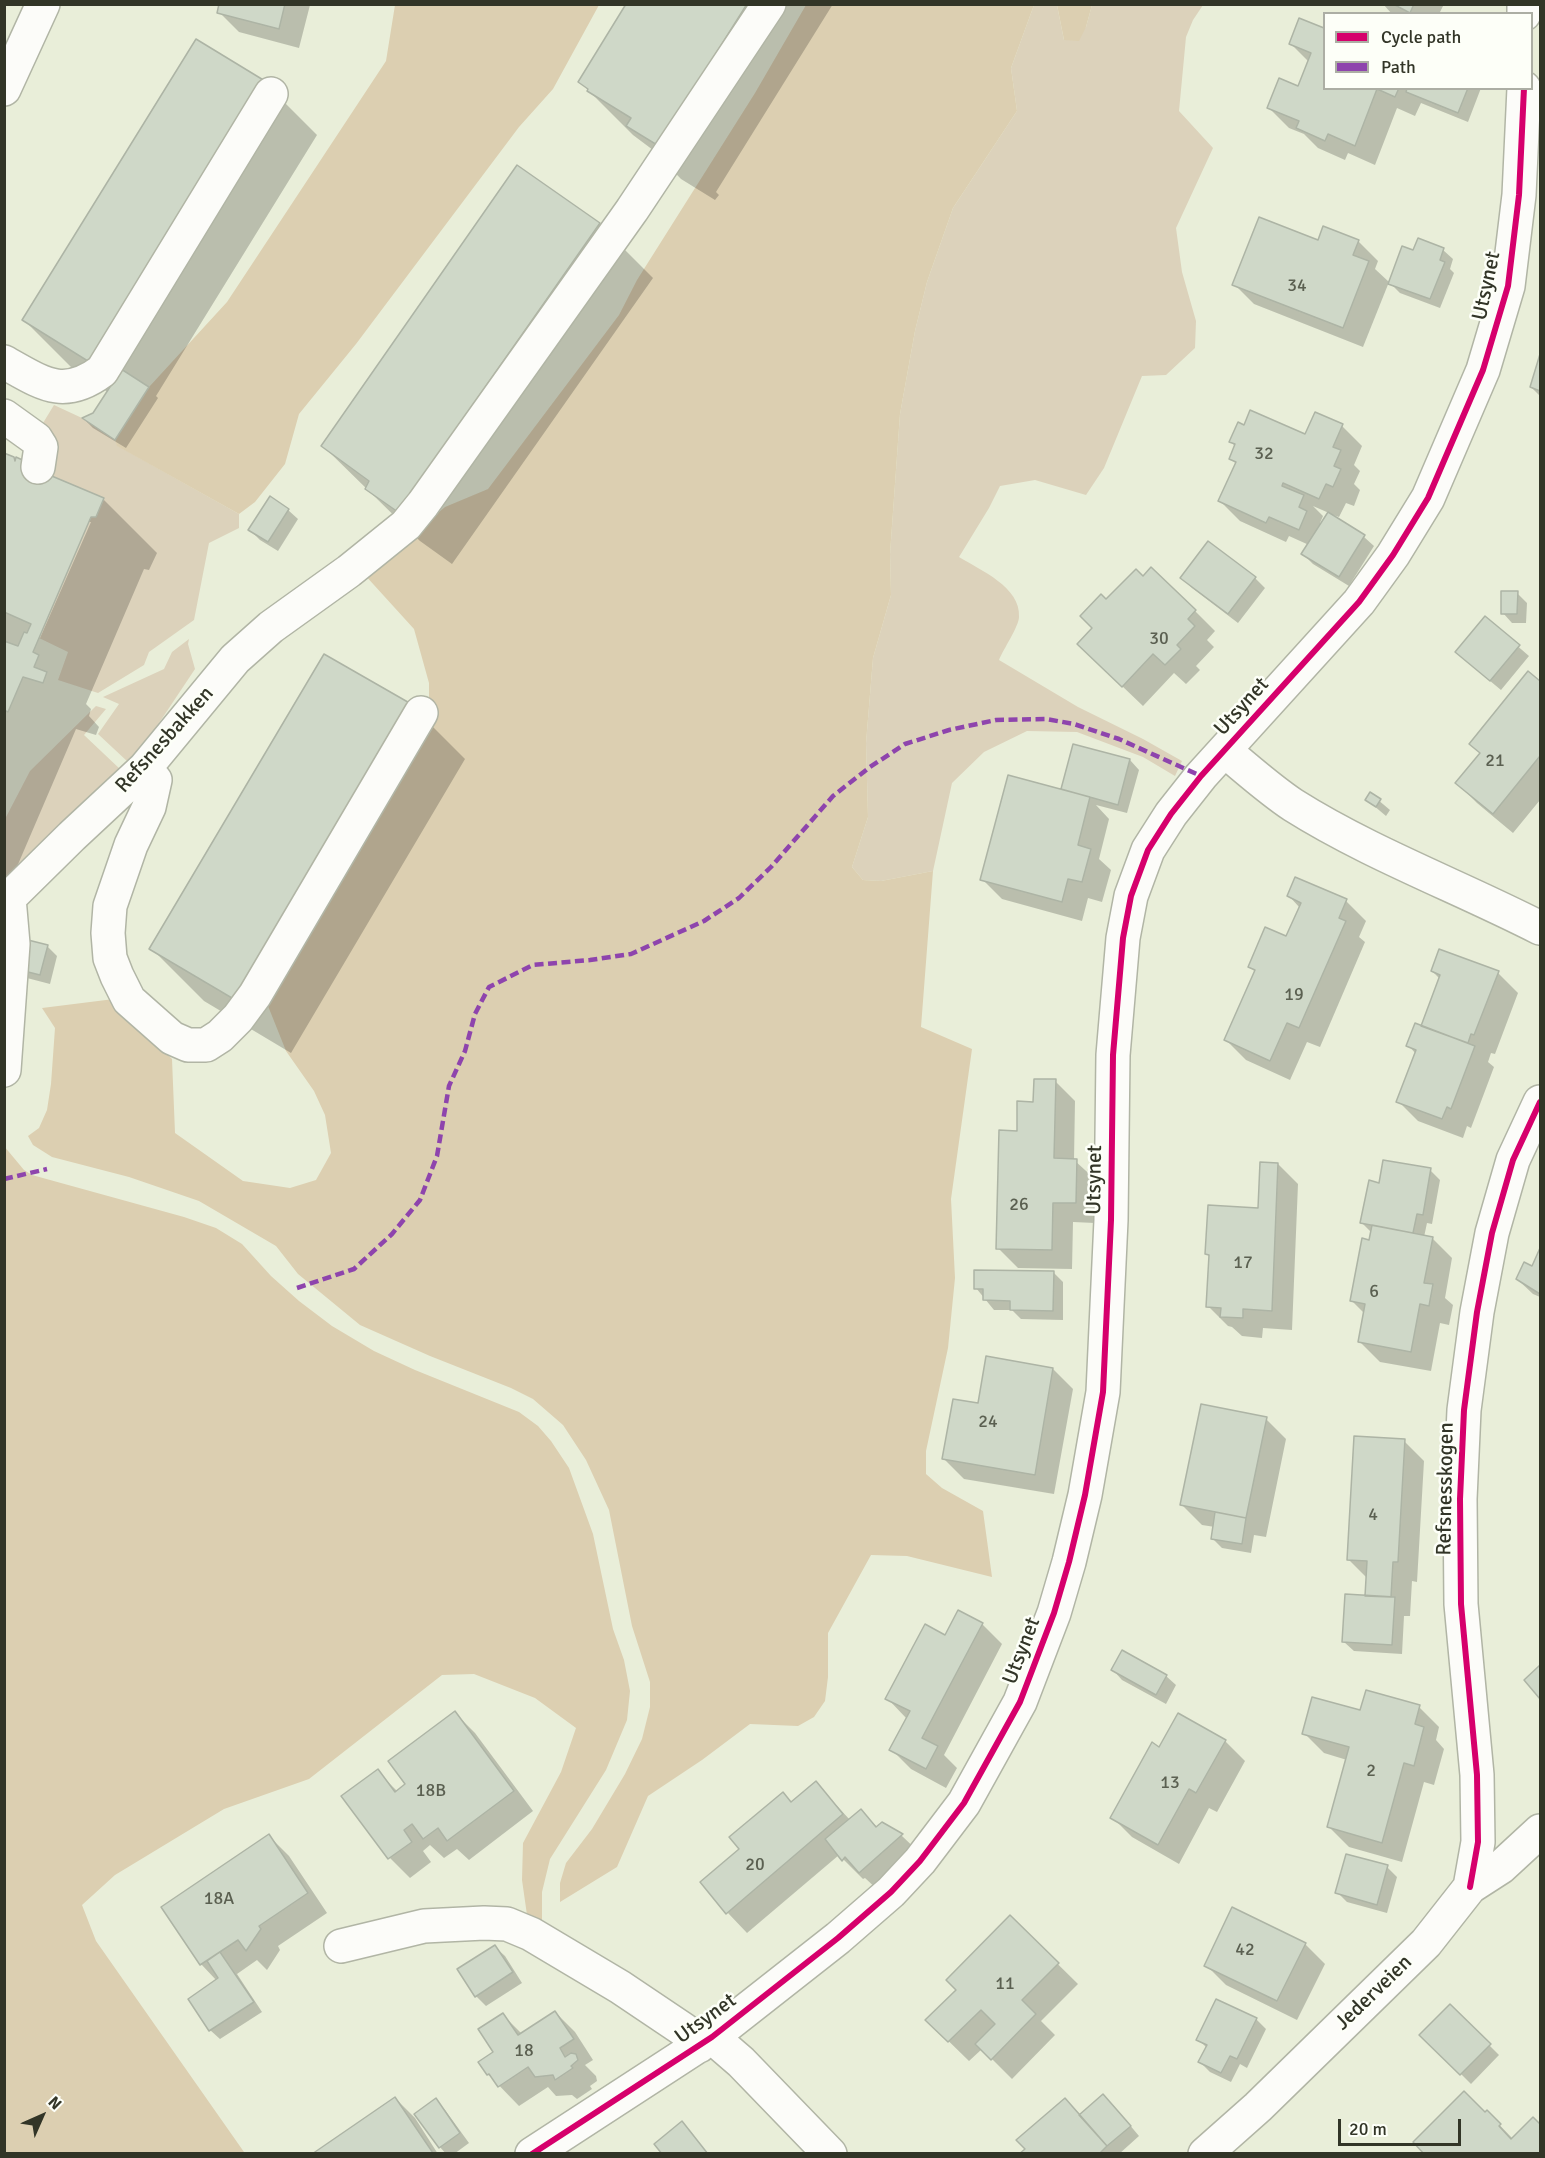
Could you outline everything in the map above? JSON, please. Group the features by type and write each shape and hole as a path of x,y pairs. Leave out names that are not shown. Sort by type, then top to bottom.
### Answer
{"street":[{"path":"4,89 43,4"},
{"name":"Refsnesbakken","path":"7,901 145,768 236,659 271,627 349,572 406,525 632,210 769,4"},
{"name":"Utsynet","path":"532,2154 705,2041 838,1938 891,1892 920,1861 964,1803 1020,1702 1054,1613 1068,1562 1085,1495 1103,1392 1111,1220 1113,1056 1123,938 1131,896 1149,850 1171,814 1359,602 1393,555 1428,498 1483,369 1508,286 1519,195 1524,90"},
{"path":"4,362 31,377 65,387 76,386 102,370 271,94"},
{"path":"4,416 36,439 41,447 38,467"},
{"path":"145,768 155,780 149,807 131,845 110,906 108,933 110,958 129,1000 147,1018 172,1038 188,1045 206,1045 220,1036 238,1018 255,995 421,713"},
{"name":"Utsynet","path":"1225,751 1293,805 1355,839 1540,928"},
{"path":"4,1070 13,944 7,901"},
{"name":"Refsnesskogen","path":"1470,1887 1478,1842 1477,1775 1461,1604 1460,1499 1464,1410 1477,1312 1492,1233 1513,1160 1540,1102"},
{"name":"Jederveien","path":"1205,2154 1258,2107 1426,1943 1470,1887 1501,1867 1540,1831"},
{"name":"Utsynet","path":"341,1946 424,1926 507,1924 531,1934 620,1987 684,2030 741,2062 831,2154"}],"shaded area":[{"path":"395,5 599,5 553,89 519,127 356,344 299,414 285,464 255,502 239,514 117,446 115,440 149,387 227,302 386,61"},
{"path":"806,5 1034,5 1011,68 1017,111 953,208 927,282 915,331 900,414 890,554 891,595 873,658 866,743 868,817 852,867 863,880 881,881 933,871 921,1027 972,1049 951,1199 955,1278 948,1348 926,1451 926,1474 942,1488 983,1511 992,1577 907,1556 871,1555 828,1633 828,1677 825,1701 814,1717 798,1726 750,1724 648,1796 617,1867 560,1902 560,1883 566,1863 592,1829 625,1774 642,1739 650,1707 650,1682 632,1626 609,1510 586,1460 563,1425 533,1399 360,1325 298,1274 276,1246 199,1201 129,1177 52,1157 33,1145 28,1136 39,1128 47,1110 55,1028 42,1008 114,999 172,1059 175,1133 243,1181 290,1188 316,1180 331,1153 325,1115 314,1091 286,1051 266,1001 429,714 429,683 414,629 364,574 445,507 488,489 619,315 637,280 755,93"},
{"path":"1034,5 1057,5 1064,40 1086,27 1092,5 1203,5 1186,37 1179,111 1213,148 1176,228 1182,272 1196,321 1195,348 1166,375 1142,376 1104,468 1086,495 1035,480 1000,486 959,557 998,581 1006,588 1018,606 1018,621 999,660 1078,707 1182,761 1175,776 1143,757 1077,732 1027,731 984,752 952,783 933,871 881,881 863,880 852,867 868,817 866,743 873,658 891,595 890,554 900,414 915,331 927,282 953,208 1017,111 1011,68"},
{"path":"1057,5 1092,5 1086,27 1079,41 1064,40"},
{"path":"54,405 82,418 115,440 118,446 239,514 239,528 209,543 194,620 149,652 144,665 98,693 58,680 68,652 39,638 91,517 96,517 104,499 51,476 56,460 56,448 52,436 43,423"},
{"path":"189,639 188,644 195,669 147,741 128,762 98,734 119,704 103,697 164,669 172,652"},
{"path":"96,706 106,709 84,735 121,770 5,883 5,819 30,771"},
{"path":"4,1146 24,1170 32,1175 216,1228 242,1244 271,1276 332,1326 374,1351 415,1370 519,1412 538,1426 569,1468 593,1534 613,1629 624,1660 630,1691 627,1720 606,1770 550,1859 542,1892 542,1925 527,1915 522,1880 523,1843 561,1772 576,1728 535,1698 474,1674 442,1675 309,1779 224,1809 115,1875 82,1905 96,1941 244,2152 242,2153 5,2153"}],"building":[{"path":"219,4 285,4 279,29 217,13"},
{"path":"626,4 747,4 663,138 662,148 626,126 631,118 587,91 588,89 578,82"},
{"path":"1393,4 1414,4 1410,12"},
{"path":"1299,18 1323,28 1323,90 1377,90 1355,146 1328,134 1325,141 1296,128 1299,121 1267,108 1279,78 1298,86 1311,53 1289,44"},
{"path":"196,39 265,81 91,363 22,320"},
{"path":"1379,90 1398,90 1395,97"},
{"path":"1406,90 1467,90 1458,113 1406,92"},
{"path":"517,165 600,223 398,512 365,489 369,481 321,446"},
{"path":"1259,217 1318,240 1323,226 1359,240 1353,255 1369,261 1343,328 1232,285"},
{"path":"1418,238 1444,248 1440,260 1445,262 1430,299 1388,284 1402,246 1413,250"},
{"path":"1540,354 1540,391 1530,387"},
{"path":"118,367 149,387 115,440 82,418 93,413 119,373"},
{"path":"1250,410 1305,434 1315,412 1343,424 1333,447 1341,450 1334,466 1341,469 1333,487 1326,484 1319,499 1283,483 1282,486 1304,495 1299,507 1307,511 1299,530 1269,517 1266,523 1218,501 1236,462 1229,459 1235,444 1229,442 1238,422 1244,425"},
{"path":"4,453 14,457 15,461 16,457 29,463 28,466 104,498 96,517 91,517 33,652 39,655 34,667 47,672 43,683 23,677 8,712 4,710 4,641 18,646 24,632 27,633 31,624 4,612"},
{"path":"270,496 289,509 268,542 248,530"},
{"path":"1328,512 1365,535 1339,577 1301,554"},
{"path":"1208,541 1256,577 1228,614 1180,578"},
{"path":"1151,567 1196,610 1188,619 1195,626 1177,645 1181,649 1165,665 1153,654 1122,687 1077,644 1092,628 1080,616 1101,594 1106,599 1136,569 1143,576"},
{"path":"1501,591 1518,591 1517,614 1501,614"},
{"path":"1485,616 1520,645 1490,681 1455,652"},
{"path":"324,654 413,705 237,1001 149,949"},
{"path":"1528,671 1540,681 1540,756 1493,814 1455,783 1480,753 1469,744"},
{"path":"1073,744 1130,759 1118,805 1061,789"},
{"path":"1008,775 1090,797 1078,845 1091,849 1082,882 1068,879 1062,902 980,880"},
{"path":"1370,792 1381,799 1376,807 1365,800"},
{"path":"1295,877 1347,899 1339,918 1346,921 1299,1028 1287,1023 1270,1061 1224,1040 1255,970 1248,967 1265,927 1286,936 1301,903 1287,896"},
{"path":"24,939 48,945 40,975 16,969"},
{"path":"1439,949 1499,971 1474,1035 1471,1034 1468,1043 1421,1026 1440,975 1431,971"},
{"path":"1415,1023 1475,1046 1451,1109 1447,1107 1442,1119 1396,1102 1416,1050 1406,1046"},
{"path":"1034,1079 1056,1079 1054,1158 1077,1159 1076,1203 1053,1203 1052,1250 996,1249 999,1130 1017,1131 1017,1101 1033,1102"},
{"path":"1383,1160 1431,1168 1423,1215 1417,1214 1413,1233 1360,1223 1369,1180 1379,1183"},
{"path":"1260,1162 1278,1163 1272,1311 1243,1309 1243,1318 1220,1317 1221,1308 1206,1307 1209,1255 1205,1254 1208,1205 1258,1208"},
{"path":"1372,1225 1433,1237 1424,1283 1433,1284 1429,1306 1420,1304 1411,1352 1358,1342 1365,1304 1350,1301 1362,1238 1369,1240"},
{"path":"1540,1248 1540,1294 1516,1279 1524,1262 1532,1266"},
{"path":"974,1270 1054,1271 1053,1311 1010,1310 1010,1301 983,1300 983,1289 974,1289"},
{"path":"986,1356 1053,1368 1035,1475 942,1459 953,1399 978,1403"},
{"path":"1201,1404 1267,1417 1246,1518 1180,1505"},
{"path":"1354,1436 1405,1439 1398,1562 1393,1562 1391,1597 1365,1596 1367,1561 1347,1560"},
{"path":"1215,1512 1246,1518 1242,1544 1211,1539"},
{"path":"1345,1594 1395,1597 1392,1645 1342,1642"},
{"path":"958,1610 983,1623 922,1738 938,1746 926,1769 889,1750 910,1711 885,1699 925,1624 945,1635"},
{"path":"1122,1650 1167,1675 1156,1695 1111,1670"},
{"path":"1540,1665 1540,1699 1524,1680"},
{"path":"1366,1690 1420,1705 1415,1724 1424,1727 1414,1766 1404,1763 1382,1843 1327,1827 1349,1747 1302,1734 1312,1697 1360,1710"},
{"path":"455,1711 514,1791 447,1841 438,1828 423,1839 412,1824 404,1830 412,1842 388,1859 341,1796 378,1769 395,1792 405,1784 388,1761"},
{"path":"1178,1713 1226,1740 1196,1793 1189,1789 1158,1845 1110,1818 1152,1742 1159,1747"},
{"path":"816,1781 843,1814 726,1914 700,1882 739,1849 729,1837 783,1792 791,1802"},
{"path":"861,1809 876,1827 882,1822 903,1834 859,1873 845,1857 842,1861 825,1839"},
{"path":"269,1834 308,1893 259,1926 261,1929 246,1951 238,1940 200,1965 161,1907"},
{"path":"1346,1854 1388,1865 1377,1905 1335,1893"},
{"path":"1232,1907 1306,1943 1277,2001 1204,1966"},
{"path":"1010,1915 1059,1963 1022,2000 1036,2014 991,2060 975,2044 995,2024 981,2010 948,2042 925,2020 956,1990 946,1980"},
{"path":"495,1945 513,1972 475,1997 457,1969"},
{"path":"220,1952 254,2002 209,2031 188,1999 218,1978 207,1961"},
{"path":"1216,1999 1257,2018 1237,2059 1230,2056 1221,2073 1198,2062 1207,2045 1196,2040"},
{"path":"1450,2004 1491,2044 1460,2075 1419,2035"},
{"path":"555,2011 574,2039 560,2048 565,2057 571,2053 576,2054 578,2060 571,2066 573,2068 555,2080 553,2075 535,2077 528,2067 498,2087 478,2062 493,2052 478,2029 503,2013 518,2035"},
{"path":"1464,2091 1501,2124 1499,2126 1511,2139 1533,2117 1540,2124 1540,2154 1424,2154 1413,2142"},
{"path":"1103,2094 1131,2126 1107,2146 1079,2115"},
{"path":"395,2097 433,2153 312,2154"},
{"path":"436,2098 460,2133 439,2148 414,2114"},
{"path":"1065,2098 1107,2146 1099,2154 1019,2154 1025,2149 1016,2140"},
{"path":"682,2121 708,2154 662,2154 654,2144"}],"marked path":[{"path":"297,1288 354,1269 392,1234 420,1200 437,1156 449,1086 465,1051 475,1014 489,987 533,965 631,954 704,921 739,898 771,867 833,796 870,767 905,744 949,730 996,720 1046,719 1074,724 1119,739 1201,776"},
{"path":"4,1179 47,1169"}],"cycle path":[{"path":"532,2154 712,2037 838,1938 891,1892 920,1861 964,1803 1020,1702 1054,1613 1069,1562 1085,1495 1103,1392 1111,1220 1113,1055 1123,938 1131,896 1148,850 1171,814 1201,776 1359,602 1393,555 1428,498 1483,370 1508,286 1519,195 1524,90"},
{"path":"1470,1887 1478,1842 1477,1775 1461,1604 1460,1499 1464,1410 1477,1312 1492,1233 1513,1160 1540,1102"}]}
